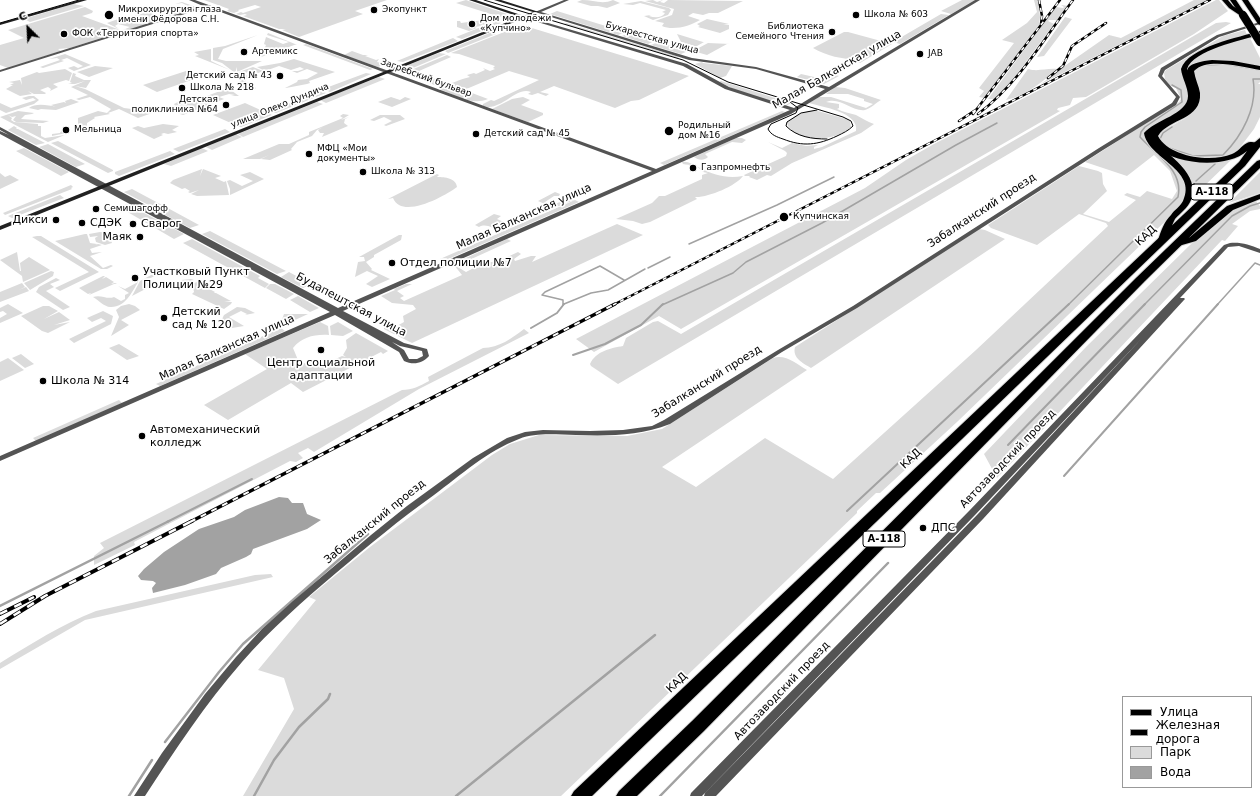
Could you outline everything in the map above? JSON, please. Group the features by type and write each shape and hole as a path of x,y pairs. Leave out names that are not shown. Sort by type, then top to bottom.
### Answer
{"highway":[{"path":"1233,0 1260,42"},
{"path":"1245,0 1260,23"},
{"path":"1260,68 1220,62 1206,62 1194,66 1190,71 1196,93 1196,103 1187,114 1159,129 1154,136 1157,143 1173,153 1188,158 1213,161 1235,157 1250,144 1260,141"},
{"name":"КАД","path":"580,796 1242,164 1260,141"},
{"name":"А-118","path":"625,796 704,721 1175,245 1211,212 1260,163"}],"main road":[{"path":"1225,0 1243,15"},
{"path":"1162,240 1172,219 1186,203 1189,187 1187,179 1181,170 1149,140 1148,133 1154,127 1187,107 1191,99 1191,93 1184,69 1187,62 1191,58 1208,50 1260,33"},
{"path":"1175,245 1193,239 1230,208 1260,196"}],"street":[{"path":"0,20 71,0"},
{"path":"0,24 85,0"},
{"name":"Загребский бульвар","path":"191,0 656,171"},
{"name":"Бухарестская улица","path":"471,0 689,67 727,88 794,110"},
{"name":"Бухарестская улица","path":"496,0 685,57 756,68 829,89"},
{"name":"улица Олеко Дундича","path":"535,12 562,0"},
{"name":"улица Олеко Дундича","path":"0,226 567,0"},
{"name":"Малая Балканская улица","path":"0,459 794,110 978,0"},
{"path":"0,71 207,6"},
{"name":"Забалканский проезд","path":"139,796 196,713 230,670 256,641 302,597 402,513 471,464 509,441 530,434 543,432 637,432 654,428 667,422 780,351 855,308 1096,152 1174,104 1178,98 1160,76 1161,71 1166,66 1218,36 1260,23"},
{"path":"674,62 682,61 685,57"},
{"name":"Будапештская улица","path":"0,128 102,185"},
{"name":"Будапештская улица","path":"0,132 402,345 425,350 427,354 419,361 412,362 406,360 402,351 337,311"},
{"name":"Автозаводский проезд","path":"695,796 972,513 1226,246 1239,244 1260,252"},
{"name":"Автозаводский проезд","path":"709,796 980,517 1227,251 1232,247 1238,247 1260,252"}],"green space":[{"path":"204,0 387,0 355,11 363,14 299,37 282,30 286,29 279,29 243,16 247,15 245,14 236,14 261,7 255,5 238,10 239,11 234,13 227,11 229,9"},
{"path":"466,0 507,14 500,17 456,3"},
{"path":"582,0 602,2 613,0 620,3 607,8 577,2"},
{"path":"653,0 657,2 663,0 660,2 664,3 668,0 743,1 718,13 703,15 693,13 688,16 700,20 686,26 671,28 662,26 664,23 655,21 672,15 674,9 645,1"},
{"path":"962,0 975,0 951,14 941,11"},
{"path":"1034,0 1038,0 1040,17 1039,25 984,98 979,97 984,91 979,88 1014,43 1002,40 1027,23 1037,12"},
{"path":"1194,0 1207,0 1041,84 1109,35 1121,38"},
{"path":"1216,0 1219,0 1228,11 1194,34 1086,97 1073,98 1070,105 1058,108 1057,110 1060,111 681,329 659,316 594,352 576,339 865,188 906,160 934,144"},
{"path":"641,1 669,8 671,10 668,15 653,20 644,16 651,15 649,16 660,17 665,13 662,12 666,10 640,3 633,5 623,4"},
{"path":"182,2 197,8 125,31 123,30 130,27 118,24 115,26 119,29 107,23 121,18 148,12 162,17 190,7 182,3 175,4"},
{"path":"73,4 84,6 30,22 24,19"},
{"path":"1061,5 1069,6 1057,20 1048,21 1054,24 997,99 988,99 1055,8 1064,7"},
{"name":"ФОК «Территория спорта»","path":"85,7 93,11 92,13 82,16 123,31 70,48 58,49 61,51 8,68 0,65 0,45 24,38 8,30"},
{"path":"557,11 626,32 618,35 550,14"},
{"path":"941,14 949,15 900,44 893,42"},
{"path":"1065,17 1072,19 1044,56 1037,57"},
{"path":"491,19 491,21 486,22 489,23 475,27 477,28 469,31 457,27 457,21 460,21 461,23"},
{"path":"707,19 729,24 723,25 729,25 729,29 720,33 698,27 700,26 697,24"},
{"path":"496,21 501,23 462,39 456,37"},
{"path":"566,23 679,57 677,58 564,24"},
{"path":"1216,23 1231,23 618,384 591,366 590,364 600,353 609,349 623,346 626,338 653,322 658,321 681,334"},
{"path":"522,25 689,76 639,100 631,101 615,108 554,86 540,92 549,94 546,96 538,93 532,95 528,94 531,92 525,91 519,92 496,106 483,106 483,104 491,100 494,101 539,80 509,71 464,90 488,99 482,101 464,99 439,89 470,77 467,75 474,73 476,74 485,70 483,68 490,71 495,69 493,68 495,66 459,54 451,53"},
{"path":"1245,30 1247,35 1209,48 1184,62 1180,69 1188,91 1187,102 1180,110 1149,128 1145,136 1149,144 1168,161 1184,182 1185,195 1177,210 957,422 880,493 876,493 857,511 857,513 561,796 243,796 294,709 284,678 258,670 316,600 309,597 370,547 492,455 510,444 539,435 627,436 662,429 773,358 778,357 787,358 807,370 662,467 696,487 765,438 833,479 976,350 1108,226 1106,223 1079,214 1037,245 991,228 988,225 1079,166 1102,173 1103,184 1107,191 1083,214 1109,222 1136,200 1124,195 1127,193 1140,197 1147,191 1172,199 1177,191 1170,171 1154,155 1127,176 1085,162 1179,102 1181,99 1176,88 1169,85 1165,79 1164,73 1166,70 1223,36"},
{"path":"492,32 496,34 448,53 445,51"},
{"path":"844,32 892,44 860,63 856,62 857,60 835,57 813,48"},
{"path":"268,33 297,44 261,57 266,45 264,44 266,37 283,44 289,42 267,35"},
{"path":"629,33 655,41 648,44 622,36"},
{"path":"677,34 704,42 690,50 684,48 683,45 685,43 681,42"},
{"path":"258,35 223,49 218,59 226,61 262,61 237,72 237,67 235,73 222,63 213,60 213,48 225,46"},
{"path":"453,38 458,41 403,62 397,61"},
{"path":"1250,38 1260,58 1260,66 1206,61 1194,63 1187,68 1190,63 1205,53 1225,45"},
{"path":"658,42 688,51 681,54 651,45"},
{"path":"708,43 730,44 727,44 707,55 693,51"},
{"path":"306,44 373,69 370,70 303,45"},
{"path":"211,49 211,61 230,70 195,56 199,55 194,52"},
{"path":"352,51 363,55 368,55 365,56 376,60 379,59 377,62 385,64 378,67 344,55"},
{"path":"439,53 446,54 408,70 401,70 409,66 408,65"},
{"path":"65,54 91,65 74,71 68,68 74,66 78,68 83,66 67,58 61,60 64,61 43,68 40,67 60,60 57,58 49,59"},
{"path":"447,55 451,57 419,71 421,74 444,82 437,86 404,73"},
{"path":"294,59 335,72 309,81 310,83 307,84 285,88 298,80 307,79 318,73 307,69 297,73 292,71 304,69 300,67 291,70 279,66 265,71 257,67"},
{"path":"702,62 732,66 726,76 720,78 695,64"},
{"path":"1207,63 1226,63 1260,69 1260,82 1258,84 1260,84 1260,117 1254,129 1235,154 1223,159 1209,159 1181,155 1163,145 1157,135 1191,114 1196,109 1199,93 1192,71 1194,68"},
{"path":"95,66 113,68 89,77 77,72"},
{"path":"1061,66 1049,76 1028,91 1006,100 1028,69 1057,69"},
{"path":"253,67 263,71 251,76 250,75 253,73 250,71 243,74 250,77 246,79 246,82 251,82 248,84 256,88 252,91 238,88 240,80 236,73"},
{"path":"65,69 72,73 69,81 66,80 53,84 58,87 50,91 51,89 48,87 40,90 46,93 45,94 34,94 28,91 32,94 20,96 6,89 14,83 9,82 20,80 22,85 21,78 37,72 39,73"},
{"path":"186,71 200,77 157,92 143,85"},
{"path":"73,73 76,74 75,76 84,80 91,80 86,88 75,86 85,89 124,108 155,112 138,118 119,109 108,113 110,114 94,117 95,118 87,123 87,127 77,132 73,132 78,130 78,118 98,111 107,113 111,109 90,97 79,100 76,99 88,95 71,87 85,81 75,84 68,84 72,83 70,82"},
{"path":"366,73 371,74 330,92 323,89"},
{"path":"801,74 823,79 833,74 839,76 824,84 797,77"},
{"path":"379,77 385,79 326,103 320,100"},
{"path":"721,81 791,103 786,106 736,90 719,82"},
{"path":"835,87 845,88 881,100 865,110 855,109 841,102 826,102 839,104 839,108 837,109 856,115 874,124 861,133 792,163 771,176 767,175 757,180 749,177 750,176 744,175 786,156 787,153 785,151 768,142 782,148 792,143 806,146 818,145 814,147 814,149 822,147 856,131 852,119 846,115 838,111 809,103 819,97 831,97 866,108 873,104 864,101 864,99 848,94 826,94"},
{"path":"228,88 239,96 231,96 235,95 229,94 219,97 224,99 183,115 180,114 174,104 178,102 183,105"},
{"path":"321,91 326,93 276,113 270,111"},
{"path":"34,96 39,100 34,104 6,113 0,110 0,103 11,108 36,100 33,98 26,100 22,98"},
{"path":"391,97 400,100 405,97 411,99 392,107 378,102"},
{"path":"523,97 530,100 521,105 543,113 543,115 528,122 492,109 512,99"},
{"path":"71,99 79,102 56,110 38,110 29,108 38,105 56,107 51,105 64,102 66,103 65,101"},
{"path":"317,102 323,104 243,137 238,134"},
{"path":"245,103 265,112 233,124 213,115"},
{"path":"18,111 34,113 25,115 21,119 49,121 43,123 16,122 13,120 16,116 12,117 8,115 14,122 38,124 38,126 41,126 41,136 45,138 64,135 48,142 0,117"},
{"path":"782,111 785,112 664,165 660,163"},
{"path":"810,111 818,111 846,119 850,121 851,127 845,132 828,138 810,138 801,136 788,126 787,122 798,115"},
{"path":"266,112 272,115 241,127 234,125"},
{"path":"343,114 349,115 341,120 349,117 345,119 344,123 348,126 322,137 324,133 320,133 318,130 323,127 317,130 312,136 297,142 291,149 292,150 270,160 261,159 269,155 260,159 243,159 279,144 289,144 309,135 309,132 343,118 340,116"},
{"path":"380,115 400,115 405,119 386,126 384,125 392,121 384,117 374,121 370,120"},
{"path":"163,124 179,126 172,130 177,132 168,134 164,133 161,134 163,135 154,139 132,128 138,126 144,128"},
{"path":"14,126 17,128 16,129 45,143 36,145 8,130"},
{"path":"67,129 67,134 65,135 66,133 52,136 52,134 60,133 62,130"},
{"path":"225,129 230,132 179,152 173,149"},
{"path":"236,134 242,137 212,150 206,147"},
{"path":"736,138 746,140 742,143 732,142 705,154 708,157 703,160 694,157"},
{"path":"58,141 113,171 108,173 51,143"},
{"path":"48,144 85,164 76,167 39,147"},
{"path":"24,148 69,172 61,176 16,151"},
{"path":"202,148 208,151 171,166 164,164"},
{"path":"170,151 175,154 119,176 115,174 115,172"},
{"path":"1164,151 1207,162 1230,161 1194,196 1192,196 1192,188 1184,170"},
{"path":"682,162 689,163 710,173 721,176 743,176 734,184 721,191 707,196 695,197 697,199 650,222 642,224 633,221 616,219 652,203 659,196 665,196 702,179 702,175 708,173 703,172 694,166 683,164"},
{"path":"202,169 200,176 203,169 221,176 215,178 224,182 226,181 229,195 197,196 191,194 199,190 190,193 188,192 190,191 185,188 182,189 170,183 173,180"},
{"path":"250,172 264,179 230,195 230,189 227,181 230,180 242,186 253,181 240,175"},
{"path":"1260,172 1260,193 1229,203"},
{"path":"0,173 5,177 10,175 19,180 0,189"},
{"path":"437,174 439,175 437,177 452,180 455,182 457,187 443,196 414,207 405,207 398,204 393,198 388,199"},
{"path":"71,185 73,187 71,188 72,189 5,215 3,213"},
{"path":"132,189 162,205 154,208 124,192"},
{"path":"555,192 560,194 559,196 554,196 545,202 554,205 565,199 562,198 564,197 574,200 554,208 538,201"},
{"path":"60,195 64,198 12,218 8,216"},
{"path":"1254,199 1260,206 1260,209 1250,211 1232,224 1238,226 1225,241 1222,240 997,478 984,454 1087,346 1190,245 1221,217 1235,207"},
{"path":"575,200 579,202 446,260 440,259"},
{"path":"127,204 184,234 174,239 119,207"},
{"path":"164,206 199,225 190,228 156,210"},
{"path":"494,214 501,216 497,219 513,226 500,232 490,226 479,227 475,225"},
{"path":"617,224 643,235 412,343 384,329 384,327 395,327 404,322 403,316 416,309 413,305 392,303 381,296 395,290 394,289 406,284 412,284 397,291 404,296 400,298 404,301 462,275 454,265 455,263 507,239 511,241 456,266 466,272 485,262 503,262 503,259 518,252 521,254 514,259 515,261 536,256 532,262"},
{"path":"979,229 985,230 1005,239 811,368 797,357 794,351 795,347"},
{"path":"210,231 286,271 277,274 202,234"},
{"path":"100,232 108,233 112,243 105,245 96,242 95,238 98,236 90,237 89,234"},
{"path":"87,234 90,243 102,245 90,249 92,253 102,252 90,256 103,268 111,265 113,266 107,269 101,269 55,241"},
{"path":"399,235 402,235 401,240 374,255 374,257 366,262 372,269 371,270 390,279 372,287 366,284 378,276 367,271 355,277 358,262 365,261 364,257 359,257"},
{"path":"41,236 99,272 60,291 55,288 89,272 32,237"},
{"path":"192,239 260,276 258,278 269,284 265,288 183,243"},
{"path":"17,252 20,271 20,263 29,257 50,270 23,282 22,276 0,260"},
{"path":"51,271 54,272 53,276 30,290 24,283"},
{"path":"289,272 311,284 303,288 281,277"},
{"path":"153,274 160,274 148,279 155,284 132,296 140,281"},
{"path":"105,276 102,279 106,277 114,282 111,284 117,284 89,295 91,293 88,294 79,288"},
{"path":"56,278 60,280 50,284 54,287 46,291 70,307 63,310 36,292 39,287"},
{"path":"181,280 194,280 189,283 199,283 200,289 200,284 231,301 224,302 232,302 231,304 224,309 192,294 194,292 193,287"},
{"path":"138,282 127,299 115,307 106,306 93,297 114,297 121,301 125,299 125,295 129,293 118,286 125,289"},
{"path":"22,283 25,287 19,290 26,287 29,291 0,302 0,292"},
{"path":"270,284 275,284 294,294 286,299 266,288"},
{"path":"298,296 319,308 310,312 290,300"},
{"path":"8,304 23,313 0,323 0,318 7,314 3,311 0,312 0,308"},
{"path":"129,304 140,310 121,320 129,325 111,336 119,317 116,310 121,306"},
{"path":"43,306 49,306 58,311 44,319 59,312 70,320 54,325 70,322 48,333 42,331 21,316"},
{"path":"237,307 245,308 255,313 245,315 247,314 241,311 229,317 244,326 232,328 221,321 224,315"},
{"path":"103,311 113,316 111,324 74,343 69,339 106,321 101,318 92,322 87,318"},
{"path":"284,314 308,314 282,326 280,325"},
{"path":"320,322 328,326 329,335 309,337 300,341 293,348 298,360 308,366 325,364 342,356 346,357 343,355 347,348 346,340 356,333 388,351 383,354 381,352 303,392 291,383 228,420 204,405 267,369 245,354"},
{"path":"338,322 353,331 343,336 331,335 330,326"},
{"path":"281,328 285,331 160,386 156,384"},
{"path":"524,329 529,333 419,389 314,452 308,448 298,453 303,458 296,462 290,461 134,542 135,545 94,565 94,556 104,548 100,543 402,390 422,385 429,381 428,377 483,348 489,348 505,342"},
{"path":"119,344 139,356 127,360 109,348"},
{"path":"21,354 34,364 25,368 12,358"},
{"path":"8,358 24,370 0,381 0,362"},
{"path":"119,400 122,403 36,441 33,438"},
{"path":"271,574 273,577 85,620 0,669 0,663 23,649 59,628 96,611 255,575"}],"water":[{"path":"279,497 288,498 292,503 303,503 307,514 321,520 307,529 253,549 251,554 221,568 216,574 185,585 153,593 152,588 156,583 153,581 141,580 138,576 164,552 199,529 234,517 245,510"}],"waterway":[{"path":"1206,65 1226,64 1260,70"},
{"path":"1169,148 1193,156 1223,155 1242,130 1251,110 1254,90 1253,79 1260,79"},
{"path":"1068,305 1178,197 1179,187 1173,171 1140,137 1141,132 1145,127 1182,102 1181,90 1172,85"},
{"path":"662,305 733,273 746,262 822,223 956,145 997,123"},
{"path":"1160,139 1163,133 1172,127"},
{"path":"1196,181 1215,164"},
{"path":"689,244 777,205 834,177"},
{"path":"1144,305 1232,216 1250,206 1260,203"},
{"path":"648,268 670,257"},
{"path":"1217,305 1255,263 1260,265"},
{"path":"563,305 563,300 542,295 545,292 600,266 624,280"},
{"path":"531,328 557,313 564,304 591,293 608,290 645,269"},
{"path":"573,355 605,344 641,325 663,304"},
{"path":"847,511 1069,304"},
{"path":"1008,445 1145,304"},
{"path":"1064,476 1218,304"},
{"path":"167,522 252,479"},
{"path":"0,606 169,521"},
{"path":"165,742 219,672 243,644 368,534"},
{"path":"660,796 888,563"},
{"path":"456,796 655,635"},
{"path":"254,796 274,760 299,727 328,699 330,694"},
{"path":"129,796 152,760"}],"tram line":[{"path":"0,23 79,0"},
{"path":"484,0 683,60 728,82 843,117 851,121 853,126 837,136 817,143 804,144 790,142 772,134 768,129 771,124 796,113 798,108 790,102"},
{"path":"817,110 801,113 787,122 786,126 795,133 805,137 827,139"}],"railway":[{"path":"1039,0 1042,16 1041,24"},
{"path":"977,109 1060,0"},
{"path":"978,114 1006,89 1018,75 1073,0"},
{"path":"613,305 1210,0"},
{"path":"1048,78 1063,66 1072,46 1106,23"},
{"path":"959,121 977,109"},
{"path":"973,114 977,109"},
{"path":"190,522 615,304"},
{"path":"0,624 45,596 192,521"},
{"path":"0,614 34,597"}],"place":[{"name":"Экопункт","path":"374,10"},
{"name":"Микрохирургия глаза имени Фёдорова С.Н.","path":"109,15"},
{"name":"Школа № 603","path":"856,15"},
{"name":"Дом молодёжи «Купчино»","path":"472,24"},
{"name":"Библиотека Семейного Чтения","path":"832,32"},
{"name":"ФОК «Территория спорта»","path":"64,34"},
{"name":"Артемикс","path":"244,52"},
{"name":"JAB","path":"920,54"},
{"name":"Детский сад № 43","path":"280,76"},
{"name":"Школа № 218","path":"182,88"},
{"name":"Детская поликлиника №64","path":"226,105"},
{"name":"Мельница","path":"66,130"},
{"name":"Родильный дом №16","path":"669,131"},
{"name":"Детский сад № 45","path":"476,134"},
{"name":"МФЦ «Мои документы»","path":"309,154"},
{"name":"Газпромнефть","path":"693,168"},
{"name":"Школа № 313","path":"363,172"},
{"name":"Семишагофф","path":"96,209"},
{"name":"Купчинская","path":"784,217"},
{"name":"Дикси","path":"56,220"},
{"name":"СДЭК","path":"82,223"},
{"name":"Сварог","path":"133,224"},
{"name":"Маяк","path":"140,237"},
{"name":"Отдел полиции №7","path":"392,263"},
{"name":"Участковый Пункт Полиции №29","path":"135,278"},
{"name":"Детский сад № 120","path":"164,318"},
{"name":"Центр социальной адаптации","path":"321,350"},
{"name":"Школа № 314","path":"43,381"},
{"name":"Автомеханический колледж","path":"142,436"},
{"name":"ДПС","path":"923,528"}]}
